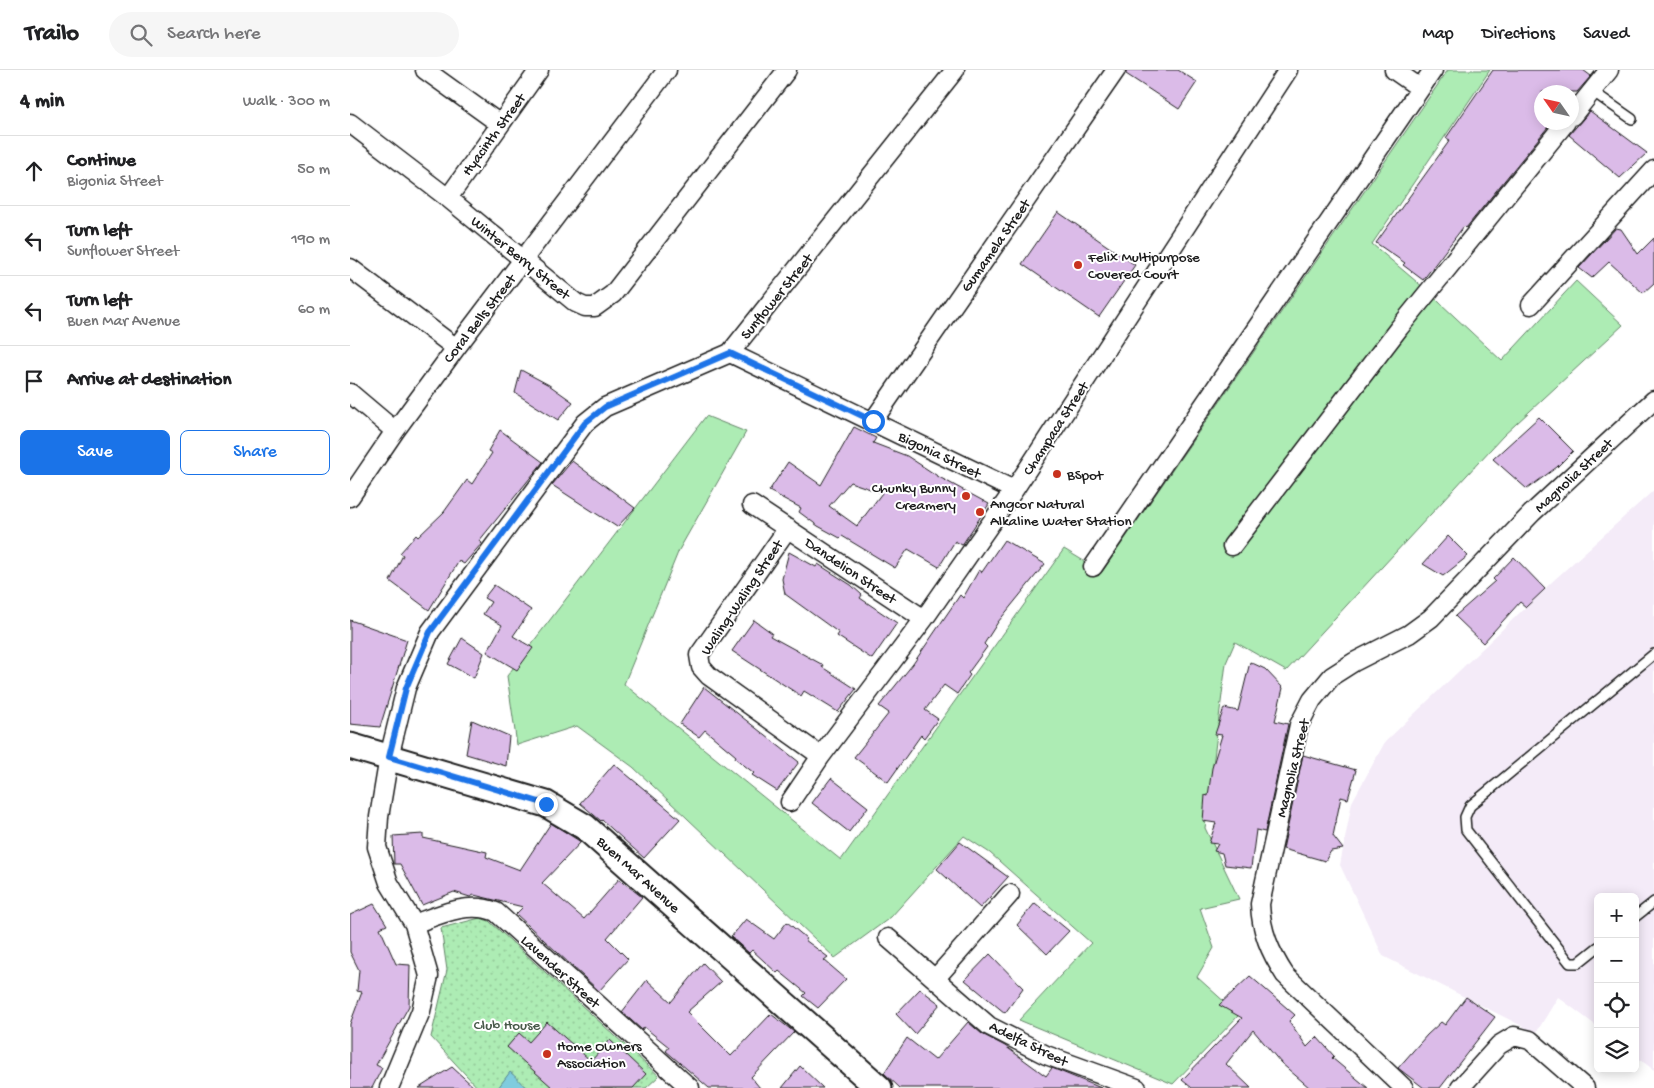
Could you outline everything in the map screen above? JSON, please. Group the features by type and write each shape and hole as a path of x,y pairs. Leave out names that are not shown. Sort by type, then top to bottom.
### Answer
{"street":[{"path":"425,70 500,124"},
{"name":"Hyacinth Street","path":"448,198 539,70"},
{"name":"Coral Bells Street","path":"350,497 395,431 456,348 524,261 667,70"},
{"name":"Winter Berry Street","path":"350,123 448,198 576,303 585,307 595,307 605,301 787,70"},
{"name":"Sunflower Street","path":"389,1088 421,1011 429,976 414,924 389,883 377,847 379,817 389,757 406,688 430,632 585,423 605,407 730,353 956,70"},
{"name":"Gumamela Street","path":"873,421 1116,70"},
{"name":"Champaca Street","path":"790,802 821,756 924,620 1014,490 1288,70"},
{"path":"1394,70 1420,88"},
{"path":"1093,566 1433,70"},
{"path":"1579,107 1609,70"},
{"path":"1232,546 1399,328 1560,130"},
{"path":"1531,305 1654,170"},
{"path":"350,268 456,348"},
{"name":"Bigonia Street","path":"730,353 1014,490"},
{"path":"350,393 395,431"},
{"name":"Magnolia Street","path":"1404,1088 1285,975 1276,962 1261,926 1260,904 1299,724 1312,700 1332,676 1354,662 1410,634 1431,618 1532,513 1654,400"},
{"name":"Dandelion Street","path":"752,505 924,620"},
{"name":"Waling-Waling Street","path":"788,528 699,655 701,667 709,676 821,756"},
{"name":"Buen Mar Avenue","path":"350,746 546,804 585,827 879,1088"},
{"path":"935,979 1010,894"},
{"name":"Lavender Street","path":"414,924 454,910 482,906 496,912 682,1086"},
{"name":"Adelfa Street","path":"888,938 989,1026 1046,1055 1137,1088"},
{"path":"1460,1088 1498,1045 1514,1036 1530,1040 1585,1088"}],"lane":[{"path":"1592,91 1632,119"},
{"path":"1594,950 1578,963 1570,963 1466,830 1465,817 1470,806 1654,654"},
{"path":"1639,914 1654,902"}],"shaded area":[{"path":"1654,490 1654,1070 1639,1059 1639,893 1594,893 1594,1024 1558,997 1536,1033 1383,956 1340,865 1352,802 1385,742 1554,580"}],"green space":[{"path":"1448,70 1490,70 1372,244 1424,288 1502,361 1576,281 1623,325 1503,436 1286,671 1235,642 1226,663 1205,828 1239,899 1200,908 1214,948 1197,977 1239,1015 1173,1084 1019,1020 1091,943 990,853 964,836 891,917 835,958 633,767 577,726 517,745 507,676 706,416 746,432 679,550 624,684 841,860 1064,549 1102,572"},
{"name":"Club House","path":"480,918 489,921 659,1076 646,1088 478,1088 431,1037 447,970 441,928"}],"water":[{"path":"510,1072 522,1084 527,1088 498,1088"}],"building":[{"path":"1126,70 1178,70 1197,82 1179,109 1126,74"},
{"path":"1493,70 1583,70 1591,76 1579,90 1579,85 1534,85 1534,130 1546,130 1466,228 1464,226 1423,280 1403,265 1405,263 1376,243 1450,140 1446,138"},
{"path":"1590,111 1647,153 1620,178 1569,135 1573,130 1579,130 1579,124"},
{"name":"Felix Multipurpose Covered Court","path":"1058,212 1135,265 1099,317 1022,264"},
{"path":"1616,228 1621,229 1638,254 1654,238 1654,283 1643,293 1609,262 1592,278 1579,268"},
{"path":"521,370 549,385 573,402 558,420 515,393"},
{"path":"1539,417 1573,451 1557,467 1527,489 1493,459"},
{"path":"854,427 876,438 873,443 907,456 939,477 989,504 962,545 955,541 939,567 908,549 895,568 842,536 840,538 818,526 799,512 801,508 769,491 788,462 821,485","holes":["850,482 882,493 857,526 829,506"]},
{"path":"500,430 543,462 479,541 482,543 464,564 459,561 429,610 390,581 403,555 400,553 416,535 418,537 444,512 467,480 472,484 492,453 488,451"},
{"path":"572,461 635,508 617,527 552,485"},
{"path":"1448,536 1468,556 1443,576 1423,564"},
{"path":"1004,540 1045,564 998,622 984,644 987,647 968,673 970,675 957,694 944,685 925,710 938,719 924,738 921,735 888,782 854,757 889,713 879,706 913,664 960,595 963,598 979,570 982,572"},
{"path":"789,552 816,567 818,564 851,585 862,595 860,598 897,623 872,659 837,636 839,633 785,594 782,579"},
{"path":"1514,557 1545,589 1526,607 1520,602 1483,643 1455,616 1495,581 1493,579"},
{"path":"494,585 531,610 513,636 533,648 517,670 487,652 502,625 483,614 491,602 484,598"},
{"path":"350,620 407,640 380,727 350,724"},
{"path":"754,620 772,633 770,636 823,665 822,667 856,689 838,712 804,691 801,696 732,651"},
{"path":"462,638 484,653 474,678 448,664"},
{"path":"1250,662 1265,669 1283,688 1275,721 1288,724 1265,832 1256,830 1251,868 1225,865 1222,853 1214,851 1218,844 1209,843 1216,823 1203,821 1205,795 1208,796 1212,768 1222,735 1215,734 1224,708 1238,711"},
{"path":"704,687 799,762 777,791 752,775 754,773 705,730 699,737 680,724"},
{"path":"472,720 509,736 506,766 466,754"},
{"path":"1303,755 1356,770 1348,799 1341,797 1333,836 1343,849 1331,851 1325,861 1283,849"},
{"path":"614,764 680,819 644,858 580,803"},
{"path":"831,778 868,807 849,832 812,803"},
{"path":"551,823 581,842 542,883 584,919 619,879 642,897 607,938 628,959 599,991 516,914 523,907 454,892 422,905 400,864 394,864 393,836 423,834 423,838 487,852 486,857 520,870"},
{"path":"960,842 1008,877 980,908 937,869"},
{"path":"1035,903 1069,931 1047,954 1017,925"},
{"path":"374,904 387,925 380,928 396,964 410,965 409,1006 376,1065 382,1068 372,1088 350,1088 350,1024 362,992 357,991 359,970 350,952 350,915"},
{"path":"746,919 774,939 787,922 806,938 805,940 828,957 824,960 846,979 818,1008 803,996 806,993 779,971 777,973 752,950 749,953 731,937"},
{"path":"990,954 1023,988 1005,1013 965,980"},
{"path":"703,963 721,982 687,1012 731,1056 771,1014 794,1032 751,1077 760,1088 709,1088 666,1051 669,1047 644,1027 642,1030 622,1012 647,980 671,1002"},
{"path":"1250,976 1295,1015 1289,1021 1307,1047 1317,1037 1334,1056 1332,1058 1368,1088 1310,1088 1281,1063 1253,1030 1226,1064 1251,1088 1192,1088 1182,1080 1242,1018 1219,1005"},
{"path":"920,989 940,1004 915,1034 896,1014"},
{"path":"1466,997 1495,1017 1440,1088 1424,1088 1398,1068 1441,1022 1445,1025"},
{"path":"547,1022 591,1061 610,1040 646,1074 633,1088 553,1088 507,1047 519,1033 529,1042"},
{"path":"968,1022 982,1034 1005,1046 1046,1076 1052,1068 1101,1088 900,1088 884,1073 907,1038 935,1060"},
{"path":"800,1066 823,1088 782,1088"},
{"path":"452,1067 475,1088 419,1088"}],"place":[{"name":"Felix Multipurpose Covered Court","path":"1078,265"},
{"name":"BSpot","path":"1057,474"},
{"name":"Chunky Bunny Creamery","path":"966,496"},
{"name":"Angcor Natural Alkaline Water Station","path":"980,512"},
{"name":"Home Owners Association","path":"547,1054"}],"route":[{"path":"546,804 389,757 406,688 430,632 585,423 605,407 730,353 873,421"}]}
